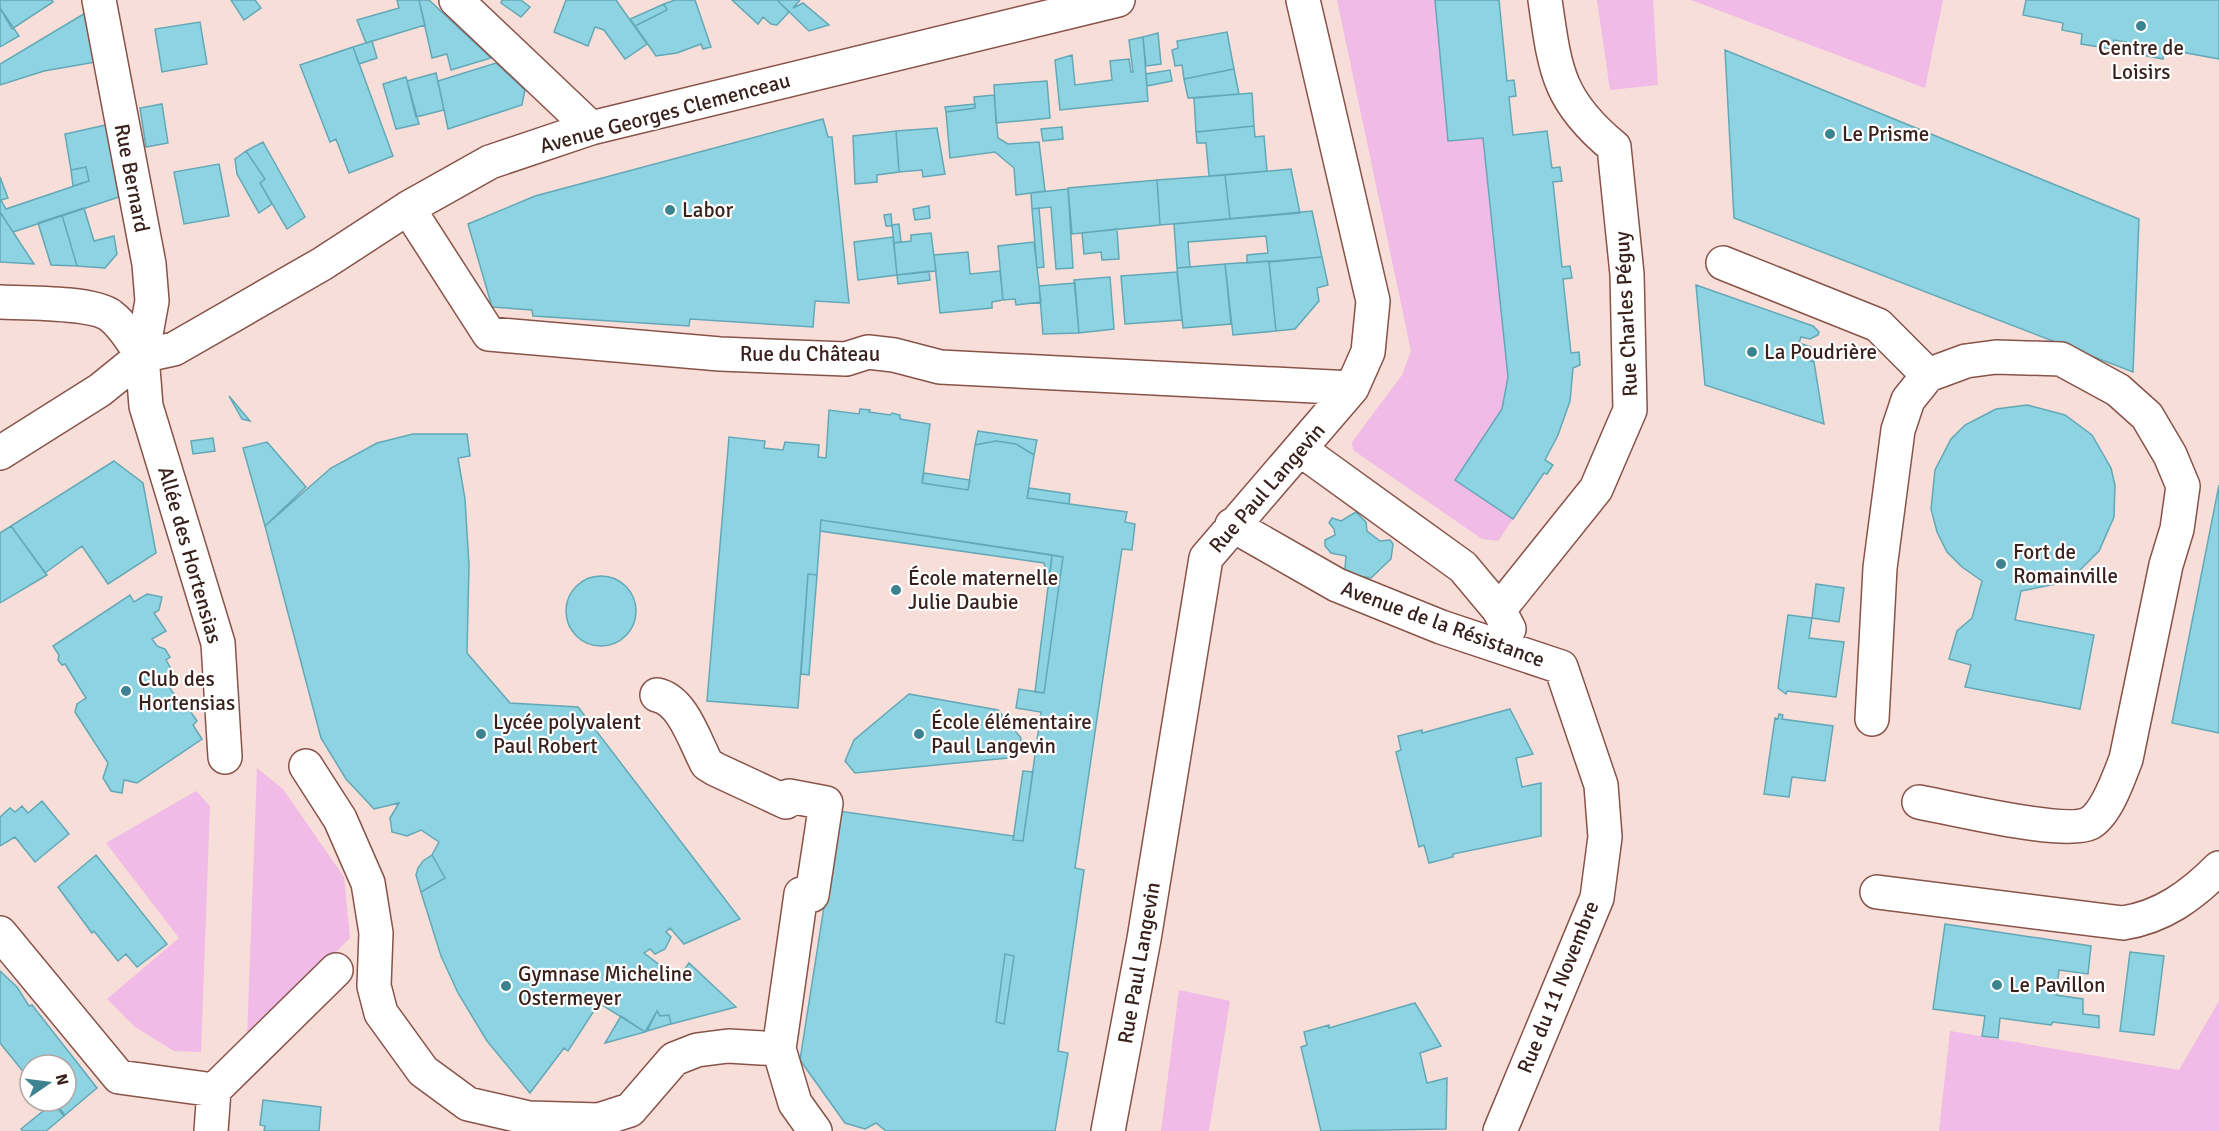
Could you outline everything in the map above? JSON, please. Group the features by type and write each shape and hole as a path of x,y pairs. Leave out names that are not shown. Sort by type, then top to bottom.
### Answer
{"street":[{"name":"Rue Bernard","path":"99,0 148,264 152,301 142,356"},
{"path":"456,0 591,128"},
{"name":"Avenue Georges Clemenceau","path":"0,453 100,390 142,356 174,349 322,264 408,208 490,162 591,128 1118,0"},
{"name":"Rue Paul Langevin","path":"1108,1131 1144,939 1206,558 1352,388 1368,352 1373,301 1302,0"},
{"name":"Rue Charles Péguy","path":"1499,610 1596,489 1630,410 1627,274 1614,147 1591,128 1567,99 1554,64 1545,0"},
{"name":"Rue du Château","path":"408,208 489,334 720,354 846,359 868,352 894,355 940,367 1352,388"},
{"path":"1723,263 1878,325 1928,375"},
{"path":"0,302 79,306 110,314 128,334 142,356"},
{"name":"Allée des Hortensias","path":"142,356 146,406 218,643 225,757"},
{"path":"1872,718 1880,568 1898,430 1908,400 1928,375 1966,361 1996,357 2061,359 2118,390 2148,416 2170,455 2182,486 2177,529 2166,565 2126,759 2105,806 2090,823 2061,828 1919,802"},
{"path":"1301,450 1463,567 1499,610 1523,655"},
{"name":"Avenue de la Résistance","path":"1232,525 1337,585 1441,627 1561,667"},
{"name":"Rue du 11 Novembre","path":"1500,1131 1597,898 1605,837 1601,785 1561,667"},
{"path":"657,695 668,697 676,706 707,764 786,802 789,796 826,803 812,895 801,894 779,1049 795,1103 815,1131"},
{"path":"306,766 340,819 369,883 376,933 374,986 381,1013 423,1071 468,1104 529,1118 599,1120 630,1110 674,1059 697,1050 728,1046 779,1049"},
{"path":"1877,892 2122,923 2148,919 2168,910 2219,868"},
{"path":"0,933 119,1077 214,1090"},
{"path":"211,1131 214,1090 336,970"}],"shaded area":[{"path":"1337,0 1435,0 1448,141 1483,138 1508,377 1502,409 1455,480 1513,519 1498,541 1482,539 1353,450 1352,442 1402,375 1411,351"},
{"path":"1597,0 1653,0 1658,85 1610,90"},
{"path":"1691,0 1943,0 1925,88"},
{"path":"257,768 283,789 344,877 350,938 247,1040"},
{"path":"196,791 210,806 201,1052 174,1051 135,1027 107,999 179,938 106,843"},
{"path":"1179,990 1230,1001 1209,1131 1161,1131"},
{"path":"2219,1001 2219,1131 1939,1131 1950,1031 2179,1070"}],"building":[{"path":"0,0 52,0 53,2 12,29 0,8"},
{"path":"231,0 255,0 261,8 244,20"},
{"path":"397,0 419,0 425,25 366,43 357,20 399,8"},
{"path":"419,0 429,0 491,58 451,70 447,54 432,58"},
{"path":"502,0 521,0 530,7 521,17 501,3"},
{"path":"566,0 616,0 647,44 625,59 604,30 595,27 588,46 554,32"},
{"path":"675,0 695,0 711,47 703,49 701,44 677,53 656,56 635,26 667,10 664,4"},
{"path":"732,0 777,0 789,12 777,25 771,24 763,17 758,24"},
{"path":"777,0 800,0 793,8 803,3 829,25 809,31"},
{"path":"1435,0 1499,0 1507,81 1514,80 1516,96 1509,97 1513,135 1547,131 1552,168 1560,167 1562,181 1553,182 1562,267 1570,266 1572,278 1563,279 1571,353 1579,352 1580,365 1573,368 1570,401 1558,435 1545,460 1553,465 1547,474 1544,473 1513,519 1455,480 1502,409 1508,377 1483,138 1448,141"},
{"name":"Centre de Loisirs","path":"2026,0 2219,0 2219,59 2164,49 2163,59 2131,53 2133,43 2114,40 2112,49 2081,44 2082,34 2062,30 2063,23 2023,15"},
{"path":"664,4 667,10 635,26 630,19"},
{"path":"0,8 19,36 0,47"},
{"path":"87,12 96,62 44,71 0,85 0,64"},
{"path":"200,22 207,64 162,72 155,29"},
{"path":"1227,32 1234,69 1184,79 1182,65 1175,66 1172,50 1178,48 1177,41"},
{"path":"1158,33 1161,64 1146,66 1143,37"},
{"path":"1143,37 1148,101 1060,110 1055,60 1072,55 1075,85 1112,80 1110,61 1129,59 1131,72 1133,72 1129,40"},
{"path":"372,41 377,58 359,64 353,47"},
{"path":"353,47 393,156 349,173 336,139 330,142 300,65"},
{"name":"Le Prisme","path":"1725,50 2139,219 2133,372 1734,218"},
{"path":"496,63 525,90 522,105 448,129 438,81"},
{"path":"1234,69 1239,94 1188,98 1184,79"},
{"path":"1170,70 1172,81 1147,86 1146,74"},
{"path":"436,73 444,110 416,117 407,81"},
{"path":"406,77 419,124 396,129 383,84"},
{"path":"1047,81 1050,118 996,123 994,85"},
{"path":"1252,93 1254,126 1196,132 1194,98"},
{"path":"994,95 998,138 1008,144 1039,142 1045,191 1016,195 1014,168 995,152 950,158 946,112 975,108 974,97"},
{"path":"162,104 168,143 146,147 140,108"},
{"path":"975,104 975,108 946,112 945,107"},
{"name":"Labor","path":"823,119 828,137 832,137 849,303 815,301 813,327 690,319 689,326 533,316 532,310 492,307 468,224 535,196"},
{"path":"106,125 119,197 13,232 0,212 0,177 8,198 1,200 6,209 89,181 86,167 71,170 65,134"},
{"path":"1254,126 1255,137 1264,136 1267,171 1209,176 1206,143 1197,143 1196,132"},
{"path":"1062,127 1063,139 1043,141 1041,129"},
{"path":"937,128 945,174 923,177 922,170 899,172 896,131"},
{"path":"896,131 899,172 877,175 877,182 855,184 853,136"},
{"path":"263,142 305,217 287,229 260,183 265,179 246,151"},
{"path":"246,151 265,179 260,183 272,204 259,213 237,174 235,159"},
{"path":"219,164 229,216 184,224 174,172"},
{"path":"86,167 89,181 73,186 71,170"},
{"path":"1291,169 1300,213 1230,219 1225,175"},
{"path":"1225,175 1230,219 1160,225 1157,180"},
{"path":"1157,180 1160,225 1072,234 1068,188"},
{"path":"1068,189 1073,268 1056,269 1051,207 1032,209 1031,193"},
{"path":"929,206 930,218 915,220 913,209"},
{"path":"84,208 94,241 114,236 117,254 105,268 77,266 62,215"},
{"path":"1039,208 1044,267 1037,268 1032,209"},
{"path":"1312,211 1322,257 1247,263 1247,255 1268,253 1266,236 1188,242 1190,267 1177,268 1174,224"},
{"path":"0,212 13,232 34,264 0,262"},
{"path":"891,214 892,226 886,226 884,215"},
{"path":"62,215 77,266 51,265 38,223"},
{"path":"899,224 901,242 894,243 892,225"},
{"path":"1117,229 1119,259 1102,260 1101,252 1084,254 1082,233"},
{"path":"931,233 936,271 897,275 894,243 911,241 911,235"},
{"path":"893,237 897,275 858,280 854,242"},
{"path":"1034,242 1041,302 1016,305 1015,299 1003,300 998,246"},
{"path":"968,252 970,274 1000,271 1003,300 992,302 992,308 940,313 934,255"},
{"path":"1322,257 1328,285 1317,288 1319,301 1295,329 1276,331 1269,262"},
{"path":"1269,261 1276,331 1233,335 1225,264"},
{"path":"1225,264 1231,324 1183,328 1177,268"},
{"path":"929,271 930,280 898,284 897,275"},
{"path":"1177,272 1182,320 1125,324 1121,276"},
{"path":"1110,277 1114,329 1079,333 1074,280"},
{"path":"1075,283 1079,333 1043,334 1039,286"},
{"name":"La Poudrière","path":"1696,285 1813,326 1819,332 1810,339 1801,337 1799,343 1805,345 1801,358 1814,362 1824,424 1705,385"},
{"path":"1805,345 1811,347 1814,362 1801,358"},
{"path":"229,396 250,421 242,419"},
{"path":"2027,405 2065,415 2092,435 2111,468 2115,485 2114,517 2099,551 2076,574 2056,584 2021,591 2015,620 2094,635 2080,709 1965,687 1971,665 1949,659 1957,631 1972,618 1982,581 1962,567 1947,552 1937,532 1931,509 1935,470 1951,439 1965,425 1996,409"},
{"path":"860,409 890,415 892,413 900,415 900,419 930,424 922,483 968,490 975,445 996,441 1016,444 1034,455 1027,498 1127,512 1125,522 1135,524 1132,550 1122,549 1075,868 1084,870 1058,1051 1068,1053 1055,1131 886,1131 876,1123 865,1129 845,1123 800,1060 839,811 1014,836 1013,840 1023,841 1041,712 1016,708 1019,689 1044,693 1063,557 821,520 817,575 808,574 798,708 707,701 729,437 765,441 764,448 783,450 785,442 819,445 818,457 826,458 829,410 859,414","holes":["1005,954 1014,956 1004,1024 996,1022"]},
{"path":"978,431 1037,440 1034,455 1016,444 996,441 975,445"},
{"path":"413,434 467,434 470,456 458,458 465,499 469,565 467,653 510,703 578,707 740,919 684,944 670,928 666,932 671,937 665,949 655,954 650,949 644,953 678,979 689,963 736,1007 671,1024 669,1015 660,1016 657,1011 645,1032 599,1003 568,1051 564,1048 530,1093 487,1041 458,993 441,956 421,892 445,878 432,855 439,842 421,830 407,836 392,832 390,818 399,803 374,809 346,779 321,738 265,526 331,468 377,443"},
{"path":"213,438 215,451 193,454 191,441"},
{"path":"267,442 306,487 265,526 243,448"},
{"path":"114,461 143,483 156,553 108,584 82,546 45,573 11,526"},
{"path":"924,473 970,480 968,490 922,483"},
{"path":"2219,485 2219,733 2172,723"},
{"path":"1029,488 1070,494 1069,504 1027,498"},
{"path":"1356,512 1366,522 1367,531 1380,541 1390,540 1393,544 1391,559 1371,578 1352,575 1345,569 1346,556 1331,553 1325,546 1325,540 1335,535 1329,523 1332,518 1341,521"},
{"path":"821,520 1052,555 1049,585 1044,563 820,531"},
{"path":"11,526 47,575 0,603 0,533"},
{"path":"1052,555 1063,557 1044,693 1035,692"},
{"path":"808,574 817,575 809,675 801,674"},
{"path":"601,576 620,582 630,592 636,611 630,630 620,640 601,646 582,640 572,630 566,611 572,592 582,582"},
{"path":"1816,584 1844,588 1839,622 1812,618"},
{"name":"Club des Hortensias","path":"147,594 162,597 159,610 154,613 166,631 152,639 157,646 165,649 170,657 166,660 170,667 169,675 174,684 169,687 174,694 171,700 178,709 190,711 197,721 193,725 202,739 137,783 124,780 122,793 111,791 103,778 108,763 75,712 77,704 86,698 65,664 62,665 58,660 59,655 53,646 130,595 134,602"},
{"path":"1788,615 1812,618 1809,638 1844,642 1836,697 1787,691 1786,694 1778,688"},
{"path":"909,694 998,710 1021,738 1018,757 855,773 845,761 854,740"},
{"path":"1510,709 1533,754 1516,758 1522,787 1541,783 1541,836 1453,854 1453,857 1429,863 1424,845 1419,847 1396,752 1401,750 1398,736 1422,730 1422,733"},
{"path":"1779,714 1783,715 1782,719 1833,726 1825,781 1792,777 1789,797 1764,794 1775,718 1778,719"},
{"path":"1023,771 1033,772 1023,841 1013,840"},
{"path":"42,801 69,834 35,862 15,837 0,846 0,817 10,808 15,812 22,806 28,813"},
{"path":"96,855 167,944 137,967 126,954 118,961 94,931 92,933 58,887"},
{"path":"432,855 445,878 421,892 416,875 418,868"},
{"name":"Le Pavillon","path":"1945,924 2091,946 2088,974 2059,970 2056,995 2083,999 2083,1014 2099,1016 2099,1028 2053,1022 2051,1025 2000,1018 1998,1038 1982,1036 1985,1016 1933,1009"},
{"path":"2130,952 2164,956 2154,1035 2120,1031"},
{"path":"1005,954 1014,956 1004,1024 996,1022"},
{"path":"0,971 17,987 29,1006 32,1005 70,1053 18,1053 18,1065 0,1043"},
{"path":"1415,1003 1441,1046 1420,1053 1427,1083 1447,1078 1446,1129 1321,1131 1301,1047 1307,1045 1304,1032 1329,1025 1329,1028"},
{"path":"657,1011 660,1016 669,1015 671,1024 647,1031"},
{"path":"621,1016 645,1032 605,1043"},
{"path":"78,1064 97,1088 78,1104"},
{"path":"263,1100 321,1107 319,1131 264,1131 265,1126 260,1125"},
{"path":"41,1113 61,1113 64,1116 46,1131 23,1131 21,1129"}],"place":[{"name":"Centre de Loisirs","path":"2141,26"},
{"name":"Le Prisme","path":"1830,134"},
{"name":"Labor","path":"670,210"},
{"name":"La Poudrière","path":"1752,352"},
{"name":"Fort de Romainville","path":"2001,564"},
{"name":"École maternelle Julie Daubie","path":"896,590"},
{"name":"Club des Hortensias","path":"126,691"},
{"name":"Lycée polyvalent Paul Robert","path":"481,734"},
{"name":"École élémentaire Paul Langevin","path":"919,734"},
{"name":"Le Pavillon","path":"1997,985"},
{"name":"Gymnase Micheline Ostermeyer","path":"506,986"}]}
